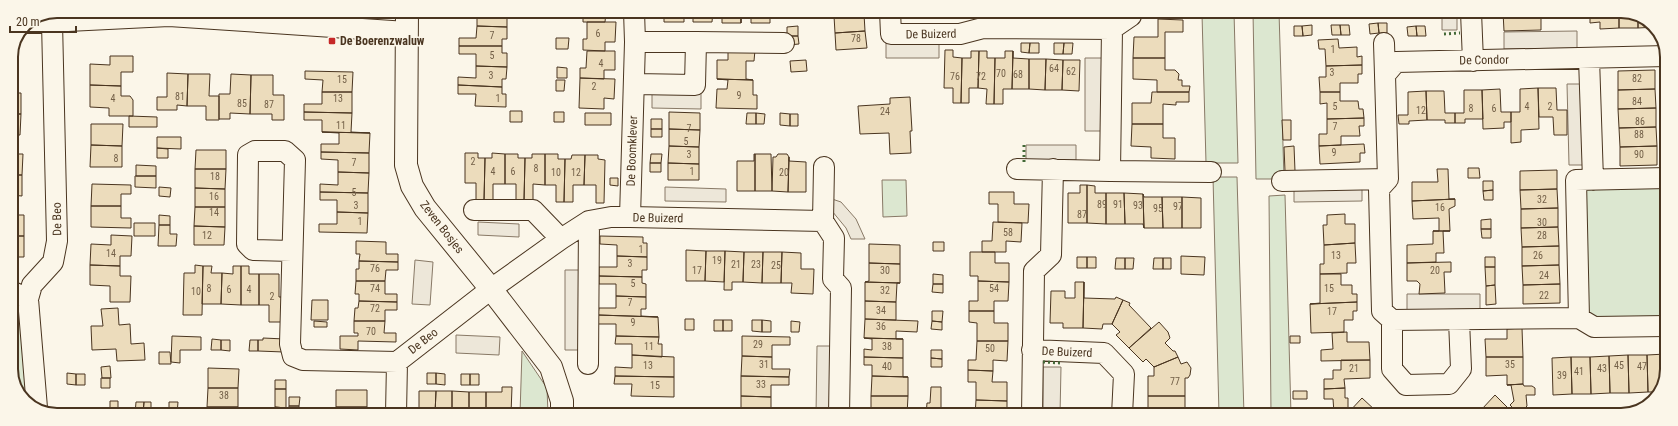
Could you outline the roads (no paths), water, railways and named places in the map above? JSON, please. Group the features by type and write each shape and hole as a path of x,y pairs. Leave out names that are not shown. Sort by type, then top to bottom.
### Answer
{"street":[{"path":"39,23 130,18"},
{"path":"248,18 407,22"},
{"name":"De Boomklever","path":"630,217 635,42 634,18"},
{"name":"De Buizerd","path":"890,18 891,34 960,34 983,28 1112,29"},
{"path":"1110,170 1112,29 1128,18"},
{"path":"1471,18 1473,61"},
{"name":"De Beo","path":"36,402 19,295 32,285 53,262 57,241 52,22"},
{"name":"Zeven Bosjes","path":"407,22 406,165 412,186 425,208 551,366 562,401 562,408"},
{"path":"635,42 784,43"},
{"path":"634,84 695,85 696,42"},
{"path":"1384,43 1388,179 1379,189 1382,311 1392,320 1578,318 1594,327 1660,326"},
{"name":"De Condor","path":"1385,75 1396,62 1660,56"},
{"path":"1589,58 1593,180"},
{"path":"292,251 253,250 247,244 248,155 255,151 285,151 295,160 290,344 293,356 303,360 397,362"},
{"path":"824,167 823,221 834,238 833,279 841,288 839,408"},
{"path":"1017,169 1211,172"},
{"name":"De Buizerd","path":"1032,408 1034,271 1051,255 1053,169"},
{"path":"1578,318 1576,180 1660,178"},
{"path":"1282,181 1388,179"},
{"path":"474,210 533,210 561,239"},
{"name":"De Buizerd","path":"491,289 589,221 611,217 823,221"},
{"path":"588,364 589,221"},
{"name":"De Beo","path":"396,408 397,362 491,289"},
{"path":"1392,320 1392,370 1406,385 1448,384 1453,379 1461,369 1459,320"},
{"name":"De Buizerd","path":"1032,350 1104,353 1124,374 1122,408"}],"place":[{"name":"De Boerenzwaluw","path":"332,41"}]}
